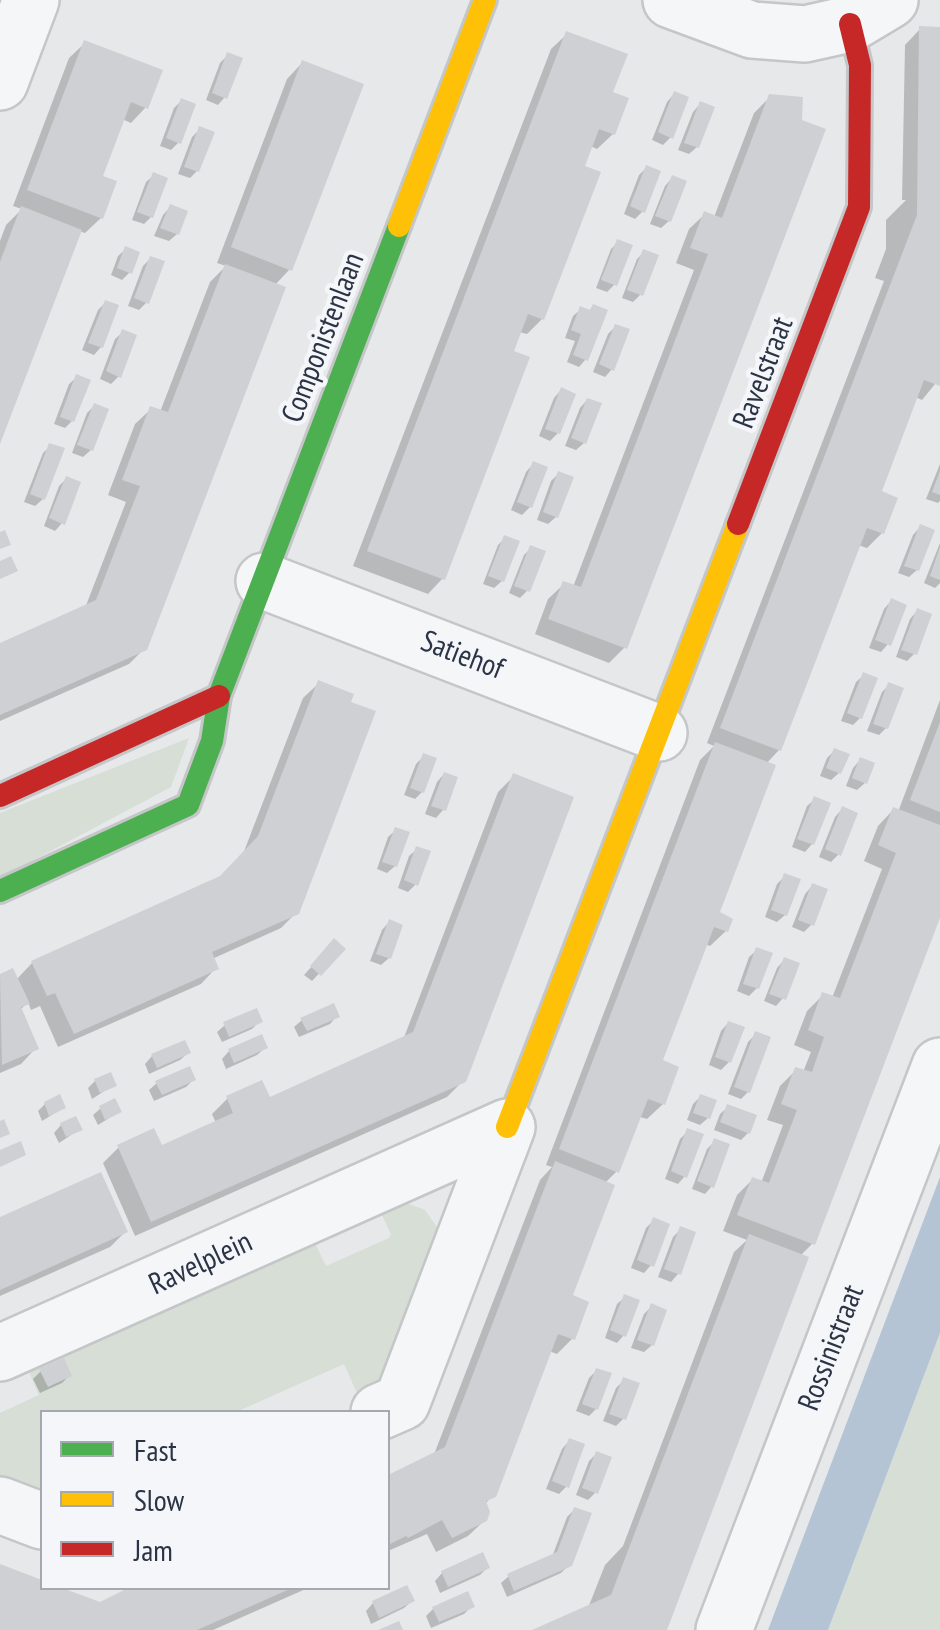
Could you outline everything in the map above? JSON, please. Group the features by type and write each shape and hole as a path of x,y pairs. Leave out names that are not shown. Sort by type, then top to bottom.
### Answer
{"street":[{"path":"0,82 31,0"},
{"name":"Componistenlaan","path":"0,892 188,805 212,740 219,696 485,0"},
{"path":"671,0 752,30 805,34 870,12"},
{"name":"Ravelstraat","path":"658,732 859,207 860,65 870,12"},
{"name":"Satiehof","path":"264,580 658,732"},
{"path":"0,796 219,696"},
{"path":"384,1410 402,1402 658,732"},
{"name":"Rossinistraat","path":"724,1630 940,1066"},
{"name":"Ravelplein","path":"0,1353 506,1127"},
{"path":"402,1173 472,1219"},
{"path":"0,1504 40,1520"}],"shaded area":[{"path":"189,738 171,787 0,878 0,813"},
{"path":"404,1202 425,1210 439,1230 392,1377 360,1400 344,1364 240,1410 40,1410 40,1501 0,1486 0,1413 39,1395 27,1367 313,1239 326,1266 389,1238 391,1234 379,1209"},
{"path":"940,1333 940,1630 828,1630"}],"water":[{"path":"940,1177 940,1333 828,1630 768,1630"}],"building":[{"path":"919,26 940,27 940,386 924,380 882,491 898,498 884,534 867,528 781,751 720,728 917,215"},
{"path":"566,31 628,54 613,92 629,98 615,135 599,129 585,166 601,172 544,320 528,314 514,351 530,357 445,580 367,551"},
{"path":"84,40 163,70 148,109 131,102 103,176 117,181 103,219 27,190"},
{"path":"227,52 243,58 227,99 212,93"},
{"path":"302,60 364,84 292,271 231,247"},
{"path":"674,91 689,97 673,139 658,132"},
{"path":"769,94 803,97 802,120 826,129 627,649 548,619 563,581 581,587 708,254 690,248 704,211 722,218"},
{"path":"181,98 196,104 181,144 166,138"},
{"path":"700,101 715,107 699,148 684,143"},
{"path":"199,126 215,132 199,172 184,167"},
{"path":"646,165 661,171 645,213 630,206"},
{"path":"153,172 168,178 153,218 137,212"},
{"path":"672,175 687,181 671,222 655,216"},
{"path":"170,204 188,211 179,235 160,228"},
{"path":"21,206 82,230 0,444 0,262"},
{"path":"617,239 633,245 617,286 601,280"},
{"path":"125,246 140,252 132,274 117,268"},
{"path":"643,249 659,255 643,296 627,290"},
{"path":"150,256 165,261 149,304 134,298"},
{"path":"225,264 286,287 147,650 0,715 0,643 96,600 140,486 122,480 150,406 168,412"},
{"path":"105,300 119,305 103,348 88,343"},
{"path":"593,304 608,310 588,361 573,355 581,334 571,330 580,306 590,310"},
{"path":"615,324 630,329 614,371 599,364"},
{"path":"122,329 137,335 121,378 106,371"},
{"path":"76,374 91,380 74,422 60,417"},
{"path":"561,387 576,394 560,434 545,429"},
{"path":"587,398 602,403 586,444 571,438"},
{"path":"94,403 109,409 93,451 77,445"},
{"path":"49,443 65,448 45,500 30,494"},
{"path":"533,461 548,467 532,508 517,502"},
{"path":"558,471 574,477 558,518 543,512"},
{"path":"940,471 940,495 932,492"},
{"path":"66,476 81,482 65,525 49,518"},
{"path":"920,524 935,530 919,571 904,566"},
{"path":"5,530 11,545 0,549 0,532"},
{"path":"504,535 520,541 504,582 488,576"},
{"path":"530,545 546,551 530,592 514,586"},
{"path":"940,547 940,580 930,576"},
{"path":"11,556 18,571 0,579 0,561"},
{"path":"891,598 907,605 891,646 875,640"},
{"path":"917,608 932,614 917,655 901,650"},
{"path":"863,672 878,678 862,719 847,713"},
{"path":"318,680 354,694 351,702 376,711 299,914 212,952 219,969 74,1034 55,993 47,996 31,961 220,876 258,836"},
{"path":"888,682 904,688 888,729 873,724"},
{"path":"940,722 940,812 910,800"},
{"path":"715,742 776,765 720,912 733,919 728,932 714,927 663,1060 679,1067 665,1105 648,1099 619,1173 559,1149"},
{"path":"834,748 850,754 841,774 826,768"},
{"path":"423,753 437,758 424,793 410,788"},
{"path":"860,757 875,763 867,784 852,778"},
{"path":"444,772 458,777 446,811 431,806"},
{"path":"513,773 574,797 466,1082 151,1222 117,1145 154,1128 162,1145 233,1113 226,1096 262,1080 270,1097 413,1032"},
{"path":"814,796 831,803 814,845 797,839"},
{"path":"842,806 858,813 841,856 825,849"},
{"path":"893,807 940,825 940,918 815,1245 737,1215 752,1177 769,1183 797,1110 781,1104 795,1067 812,1072 824,1037 808,1030 822,992 840,998 896,853 878,845"},
{"path":"395,827 410,832 397,867 382,862"},
{"path":"416,846 431,851 418,886 404,880"},
{"path":"784,873 801,879 787,916 771,910"},
{"path":"812,883 828,889 814,926 798,920"},
{"path":"389,919 403,925 391,959 376,954"},
{"path":"334,938 346,949 321,976 310,966"},
{"path":"756,947 773,953 759,989 743,984"},
{"path":"784,957 800,963 786,1000 769,994"},
{"path":"13,968 30,1004 21,1007 39,1049 2,1065 0,974"},
{"path":"334,1003 340,1017 307,1031 300,1018"},
{"path":"257,1008 263,1022 229,1037 223,1022"},
{"path":"728,1021 745,1027 731,1063 715,1057"},
{"path":"755,1031 771,1037 750,1093 734,1087"},
{"path":"262,1034 268,1048 234,1063 228,1049"},
{"path":"185,1040 191,1053 157,1068 151,1054"},
{"path":"190,1066 196,1080 162,1095 155,1081"},
{"path":"111,1072 117,1086 100,1093 94,1079"},
{"path":"60,1094 66,1108 49,1116 44,1102"},
{"path":"700,1094 717,1100 710,1119 693,1113"},
{"path":"115,1098 122,1112 105,1120 99,1106"},
{"path":"727,1104 757,1115 750,1134 720,1122"},
{"path":"76,1116 83,1130 66,1137 60,1123"},
{"path":"4,1119 10,1134 0,1138 0,1121"},
{"path":"687,1128 704,1134 687,1178 671,1171"},
{"path":"714,1138 730,1144 714,1188 697,1181"},
{"path":"21,1141 26,1155 0,1167 0,1150"},
{"path":"555,1161 615,1185 573,1295 589,1302 575,1340 558,1334 496,1497 486,1501 490,1512 487,1521 452,1538 442,1520 390,1544 390,1474 445,1447"},
{"path":"101,1172 128,1232 0,1290 0,1217"},
{"path":"653,1217 670,1224 654,1267 637,1260"},
{"path":"680,1226 696,1232 681,1275 664,1269"},
{"path":"749,1234 809,1257 667,1630 532,1630 611,1595"},
{"path":"624,1294 640,1300 626,1337 610,1330"},
{"path":"651,1303 667,1310 654,1346 637,1340"},
{"path":"64,1358 72,1376 48,1387 39,1369"},
{"path":"596,1368 612,1373 598,1410 582,1404"},
{"path":"623,1377 640,1383 626,1420 609,1414"},
{"path":"569,1438 585,1444 569,1488 552,1481"},
{"path":"596,1451 612,1457 598,1494 582,1488"},
{"path":"574,1507 592,1513 572,1566 514,1591 507,1574 557,1552"},
{"path":"483,1552 490,1568 448,1587 441,1571"},
{"path":"0,1564 40,1579 40,1590 67,1590 100,1602 124,1590 287,1590 197,1630 0,1630"},
{"path":"407,1585 415,1601 379,1618 372,1601"},
{"path":"468,1591 475,1607 439,1622 432,1607"},
{"path":"399,1621 403,1630 378,1630"}],"traffic: fast":[{"path":"0,891 188,805 212,741 219,696 399,226"}],"traffic: slow":[{"path":"399,226 485,0"},
{"path":"507,1127 738,524"}],"traffic: jam":[{"path":"738,524 859,207 860,65 850,24"},
{"path":"0,796 219,696"}]}
